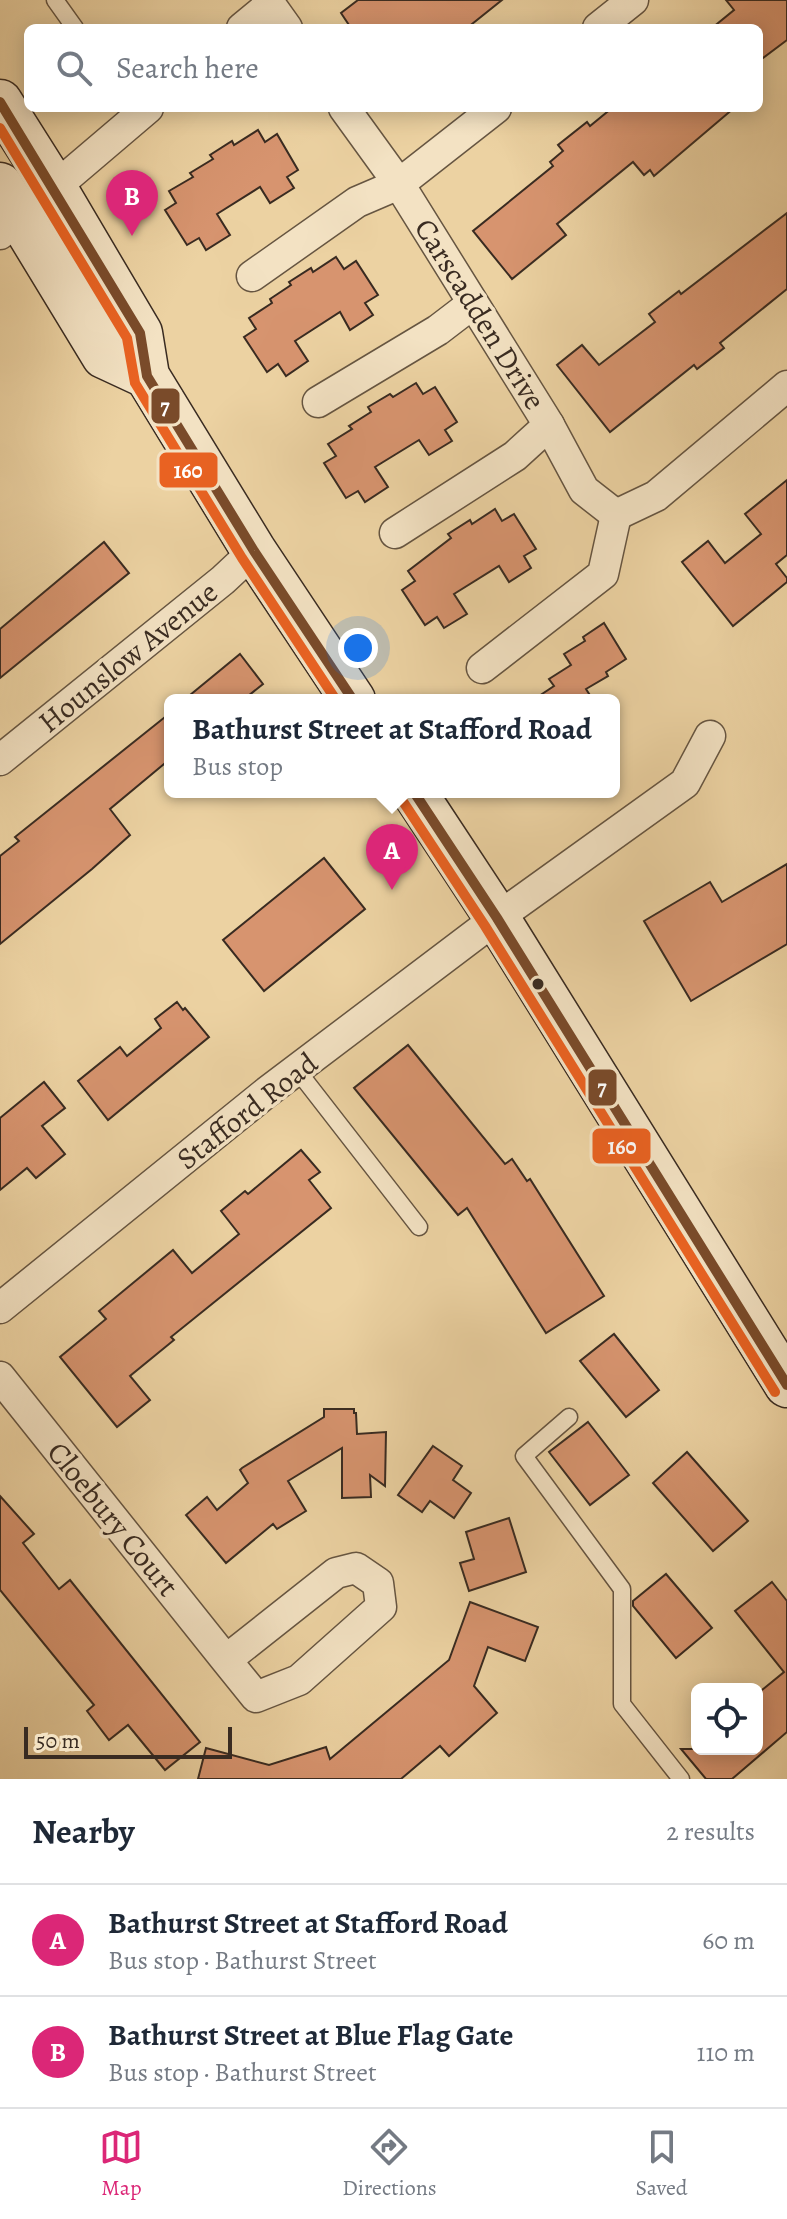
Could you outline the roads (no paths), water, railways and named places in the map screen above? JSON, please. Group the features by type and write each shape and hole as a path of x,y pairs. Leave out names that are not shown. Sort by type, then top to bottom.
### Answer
{"main road":[{"path":"0,102 140,333 147,376 254,551 349,694"},
{"path":"7,212 104,356 147,376"},
{"path":"418,798 497,918 787,1385"}],"street":[{"path":"603,24 633,0"},
{"path":"250,24 274,11"},
{"path":"7,212 55,189 138,112"},
{"name":"Carscadden Drive","path":"347,112 399,184 549,425 584,490 616,515"},
{"path":"252,276 357,202 399,184 491,112"},
{"path":"318,402 438,330 472,304"},
{"path":"482,668 603,574 616,515 656,496 787,386"},
{"path":"395,533 515,456 549,425"},
{"name":"Hounslow Avenue","path":"0,760 223,580 254,551"},
{"name":"Stafford Road","path":"0,1308 297,1070 497,918 685,783 710,736"},
{"name":"Cloebury Court","path":"0,1377 226,1660 256,1697 299,1680 381,1607 378,1583 356,1568 336,1573 226,1660"}],"lane":[{"path":"55,0 72,24"},
{"path":"297,1070 419,1227"},
{"path":"569,1417 524,1456 622,1589 622,1704 681,1779"}],"place":[{"name":"Bathurst Street at Blue Flag Gate","path":"132,236"},
{"name":"Bathurst Street at Stafford Road","path":"392,890"}]}
